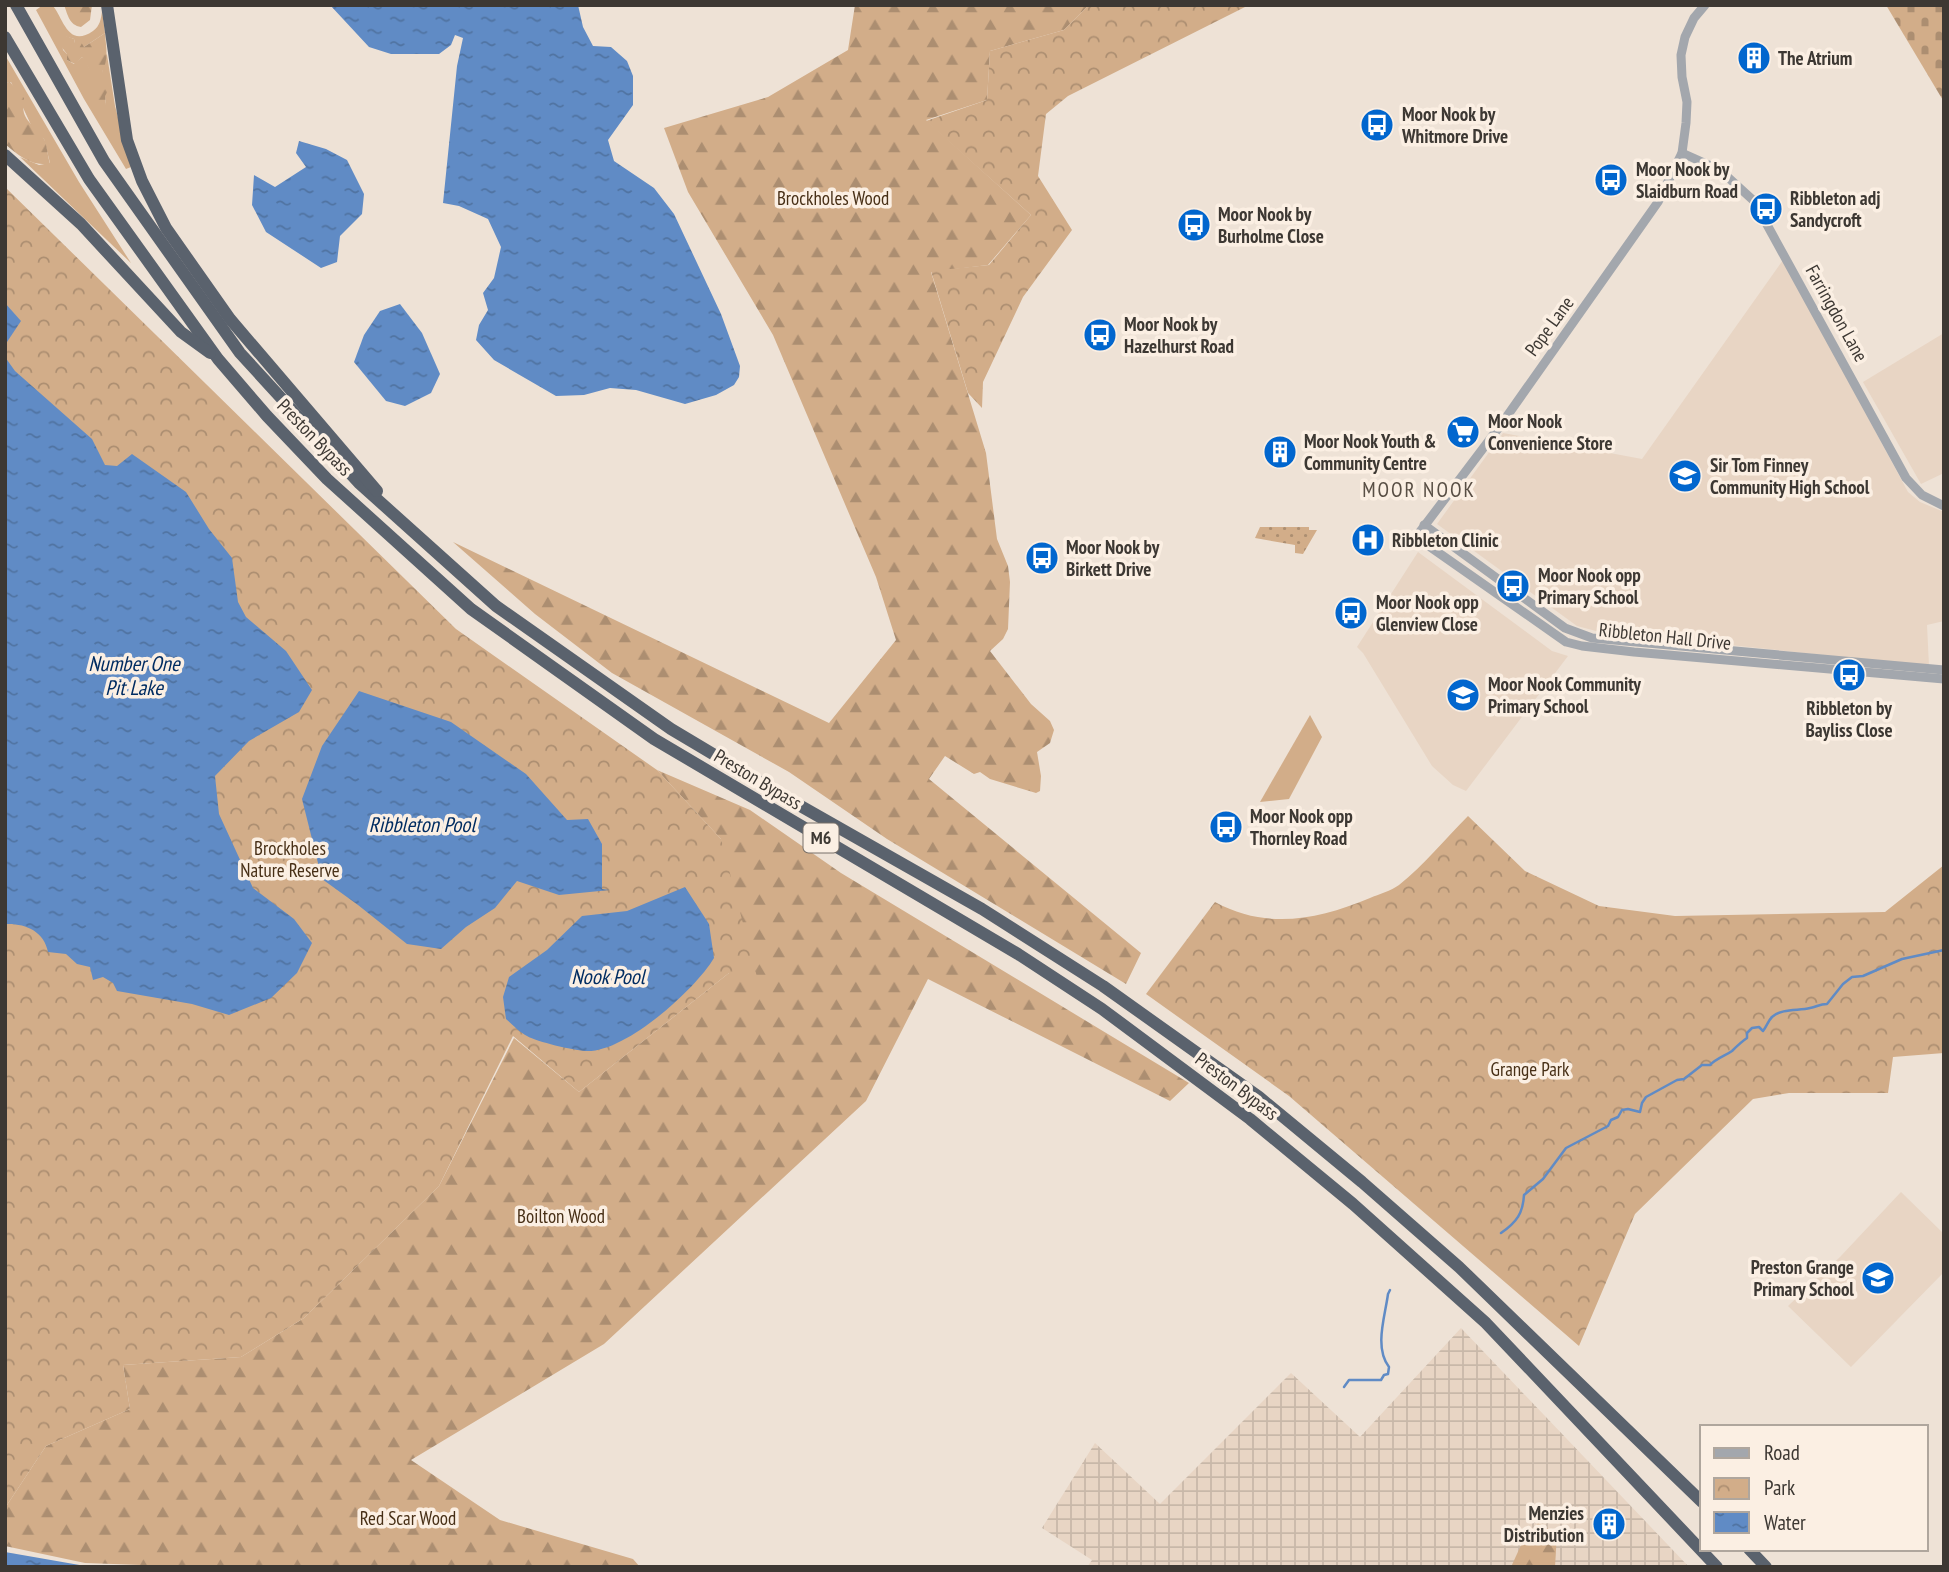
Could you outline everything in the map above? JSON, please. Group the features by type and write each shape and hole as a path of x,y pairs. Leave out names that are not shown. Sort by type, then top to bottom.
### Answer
{"highway":[{"path":"107,5 127,140 142,181 166,228 230,319 406,525"},
{"name":"Preston Bypass","path":"17,8 104,160 240,353 359,483 496,606 671,729 982,909 1103,986 1259,1097 1362,1181 1459,1268 1700,1500"},
{"name":"Preston Bypass","path":"5,37 89,179 218,359 267,416 327,478 490,624 654,739 1039,968 1102,1009 1250,1119 1353,1204 1486,1323 1700,1549"},
{"path":"5,155 81,224 181,332 218,359"},
{"name":"Preston Bypass","path":"1702,1551 1717,1567"},
{"path":"1751,1551 1766,1567"}],"street":[{"name":"Pope Lane","path":"1416,537 1500,426 1658,202 1682,153 1687,102 1682,77 1682,55 1685,37 1704,5"},
{"name":"Farringdon Lane","path":"1682,153 1720,170 1754,201 1906,478 1922,495 1944,506"},
{"name":"Ribbleton Hall Drive","path":"1424,525 1583,641"},
{"name":"Ribbleton Hall Drive","path":"1416,537 1566,642 1583,641 1634,647 1698,658 1762,658"},
{"name":"Ribbleton Hall Drive","path":"1634,647 1699,647 1762,658 1930,673 1944,670"},
{"path":"1698,658 1699,647"},
{"name":"Ribbleton Hall Drive","path":"1930,673 1944,679"}],"shaded area":[{"name":"Sir Tom Finney Community High School","path":"1783,260 1908,492 1920,502 1944,512 1944,621 1927,625 1929,666 1596,631 1577,626 1437,524 1503,433 1642,459"},
{"path":"1944,333 1944,473 1921,484 1863,382"},
{"name":"Moor Nook Community Primary School","path":"1418,552 1552,651 1568,656 1466,791 1453,785 1432,766 1357,647"},
{"name":"Preston Grange Primary School","path":"1901,1192 1944,1234 1944,1272 1851,1367 1788,1306 1840,1257"},
{"path":"1461,1328 1689,1567 1087,1567 1092,1560 1042,1528 1095,1443 1160,1504 1291,1373 1360,1437"}],"green space":[{"path":"43,5 52,5 67,29 77,36 84,36 95,29 100,22 102,11 105,33 84,47 75,43 74,39 61,35 63,50 67,54 67,60 74,64 82,57 85,59 106,105 102,72 105,53 107,55 115,106 131,167 126,169 84,99 36,10"},
{"path":"64,5 92,5 90,20 81,27 74,24"},
{"name":"Brockholes Wood","path":"855,5 1089,5 1064,30 990,51 987,100 926,120 1031,215 988,265 931,272 986,453 997,539 1008,566 1008,629 1003,639 990,651 1031,704 1050,721 1054,730 1050,743 1037,752 1041,776 1040,791 1036,793 990,779 980,772 974,774 945,756 929,779 1141,953 1126,984 887,839 789,772 612,673 535,614 453,542 829,723 896,640 876,577 773,335 688,192 664,128 768,97 848,50"},
{"path":"1089,5 1249,5 1068,96 1046,114 1038,176 1072,230 1023,297 983,382 982,408 968,393 931,271 989,265 1031,215 926,121 987,100 990,51 1064,30"},
{"path":"1886,5 1944,5 1944,102"},
{"path":"105,33 106,58 102,72 110,87 105,96 106,105 96,102 98,96 93,91 92,77 82,57 75,64 67,60 67,54 60,45 61,34 74,39 75,43 81,42 84,47"},
{"path":"5,55 79,182 131,263 20,157 39,165 50,163 44,139 32,127 11,82 5,83"},
{"path":"10,82 24,98 26,118 45,141 50,164 31,162 5,144 5,83"},
{"name":"Brockholes Nature Reserve","path":"5,187 456,629 657,770 721,839 757,977 729,973 579,1092 513,1036 439,1186 304,1318 241,1357 123,1365 130,1409 46,1446 5,1508"},
{"path":"1260,527 1309,527 1309,530 1317,530 1303,554 1295,553 1295,545 1255,538"},
{"path":"1310,715 1322,737 1289,799 1260,802"},
{"name":"Boilton Wood","path":"657,770 750,810 841,873 1189,1083 1170,1101 928,979 866,1101 604,1344 411,1460 500,1520 633,1559 640,1567 198,1567 85,1563 5,1546 5,1508 46,1446 130,1409 123,1365 241,1357 304,1318 439,1186 514,1038 579,1092 729,973 721,839"},
{"name":"Grange Park","path":"1468,816 1525,871 1599,906 1675,916 1885,912 1944,865 1944,1053 1893,1057 1888,1093 1789,1093 1753,1099 1635,1214 1579,1346 1289,1096 1146,994 1215,902 1234,911 1273,919 1311,916 1350,906 1399,885"},
{"path":"1538,1523 1557,1534 1555,1567 1511,1567 1522,1543"}],"water":[{"path":"330,5 578,5 583,27 593,46 611,47 627,61 633,76 633,105 608,140 614,161 654,188 674,214 721,314 740,366 739,377 734,385 716,395 685,404 636,390 610,388 584,395 556,396 494,360 476,340 479,325 488,310 483,293 494,278 501,247 488,219 459,206 443,203 457,66 463,38 455,35 451,45 439,54 391,54 369,47"},
{"path":"299,141 326,149 347,160 364,194 362,214 340,236 337,262 321,268 266,232 252,205 254,175 275,187 306,167 296,153"},
{"path":"5,303 21,321 5,345"},
{"path":"400,304 422,333 440,374 431,393 405,406 386,401 354,362 364,335 380,311"},
{"name":"Number One Pit Lake","path":"5,357 15,371 92,439 105,465 117,466 132,454 186,492 209,529 232,558 238,602 246,617 286,651 312,690 299,712 249,741 215,776 219,814 253,888 294,919 312,943 297,973 271,998 229,1015 192,1004 117,991 113,983 103,977 93,980 90,967 77,964 66,954 48,952 42,939 32,930 20,925 5,924"},
{"name":"Ribbleton Pool","path":"359,691 451,722 526,774 567,820 588,819 602,844 602,889 610,890 559,895 517,881 495,908 466,927 441,949 407,944 322,879 302,799 322,746"},
{"name":"Nook Pool","path":"685,887 709,924 714,958 691,986 657,1018 619,1042 601,1049 585,1051 532,1038 506,1019 503,997 509,977 547,950 582,916 627,911"},
{"path":"5,1552 91,1567 5,1567"}],"waterway":[{"path":"1501,1233 1518,1217 1524,1195 1543,1179 1566,1148 1608,1126 1622,1110 1640,1112 1646,1097 1729,1053 1747,1038 1747,1033 1752,1028 1759,1027 1763,1031 1776,1014 1827,1004 1852,977 1863,976 1902,959 1944,950"},
{"path":"1344,1387 1349,1380 1381,1380 1388,1374 1389,1367 1381,1341 1390,1290"}],"place":[{"name":"The Atrium","path":"1754,58"},
{"name":"Moor Nook by Whitmore Drive","path":"1377,125"},
{"name":"Moor Nook by Slaidburn Road","path":"1611,180"},
{"name":"Ribbleton adj Sandycroft","path":"1766,209"},
{"name":"Moor Nook by Burholme Close","path":"1194,225"},
{"name":"Moor Nook by Hazelhurst Road","path":"1100,335"},
{"name":"Moor Nook Convenience Store","path":"1463,432"},
{"name":"Moor Nook Youth & Community Centre","path":"1280,452"},
{"name":"Sir Tom Finney Community High School","path":"1685,476"},
{"name":"Ribbleton Clinic","path":"1368,540"},
{"name":"Moor Nook by Birkett Drive","path":"1042,558"},
{"name":"Moor Nook opp Primary School","path":"1513,586"},
{"name":"Moor Nook opp Glenview Close","path":"1351,613"},
{"name":"Ribbleton by Bayliss Close","path":"1849,675"},
{"name":"Moor Nook Community Primary School","path":"1463,695"},
{"name":"Moor Nook opp Thornley Road","path":"1226,827"},
{"name":"Preston Grange Primary School","path":"1878,1278"},
{"name":"Menzies Distribution","path":"1609,1524"}],"district":[{"name":"MOOR NOOK","path":"1419,490"}],"park label":[{"name":"Red Scar Wood","path":"408,1518"}]}
